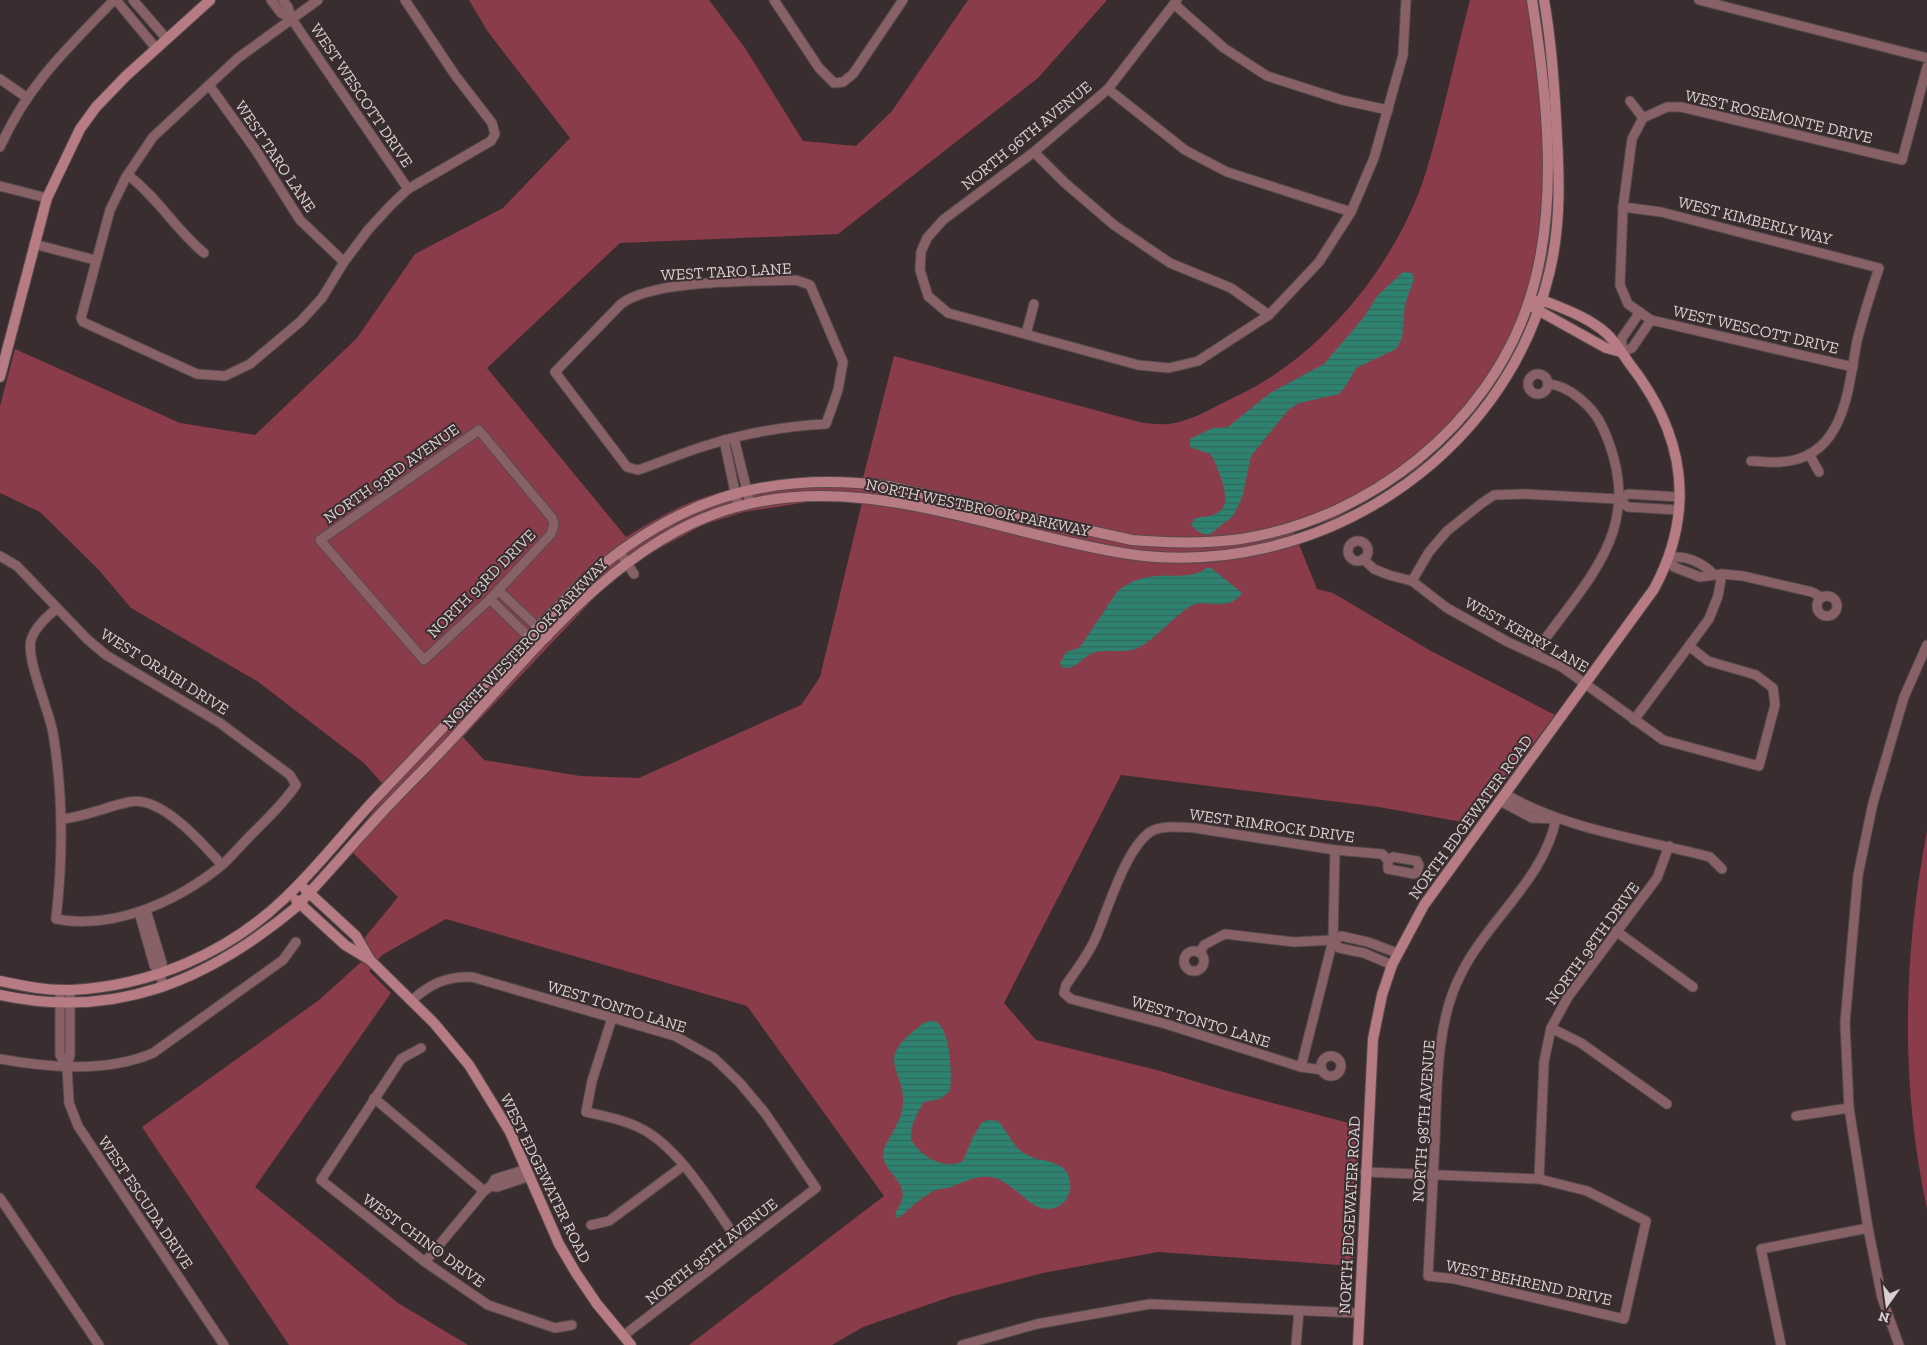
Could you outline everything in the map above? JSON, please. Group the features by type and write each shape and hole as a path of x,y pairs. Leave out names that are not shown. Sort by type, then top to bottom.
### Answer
{"street":[{"path":"0,147 26,97 45,71 115,0 155,47"},
{"path":"133,0 166,38"},
{"path":"0,376 47,198 72,144 96,107 155,47 210,0"},
{"name":"WEST WESCOTT DRIVE","path":"271,0 281,13 291,18"},
{"name":"WEST WESCOTT DRIVE","path":"283,0 288,7 291,18 408,189"},
{"path":"318,0 238,58 153,138 128,175 110,210 95,260 81,318 88,325 197,374 225,376 250,364 302,321 322,298 344,262 368,230 408,189 491,141 495,134 492,123 455,75 405,0"},
{"path":"774,0 819,68 834,83 843,82 853,74 903,0"},
{"path":"1034,304 1026,334 1138,365 1168,368 1198,361 1269,315 1319,262 1351,212 1363,189 1403,56 1406,0"},
{"name":"NORTH WESTBROOK PARKWAY","path":"0,981 65,990 127,982 160,974 189,963 214,950 267,914 289,894 528,636 578,586 619,551 687,510 746,491 796,483 853,482 888,486 1132,540 1210,542 1270,533 1315,519 1342,508 1400,473 1441,439 1461,418 1490,380 1529,302 1542,245 1548,194 1543,96 1532,0"},
{"name":"NORTH WESTBROOK PARKWAY","path":"0,995 66,1003 105,1000 163,987 195,976 221,962 275,925 300,904 538,646 627,562 693,522 750,503 797,496 851,496 894,501 1130,554 1212,556 1273,546 1320,532 1348,520 1409,484 1435,462 1473,422 1520,354 1542,300 1554,251 1560,198 1552,44 1544,0"},
{"path":"1699,0 1927,58"},
{"path":"1175,2 1224,48 1267,76 1342,100 1388,110"},
{"name":"NORTH 96TH AVENUE","path":"1026,334 948,313 928,296 920,270 922,252 927,238 943,220 1034,152 1108,89 1175,2"},
{"name":"WEST ROSEMONTE DRIVE","path":"1643,118 1667,107 1682,107 1902,160 1927,67"},
{"path":"0,79 26,97"},
{"name":"WEST TARO LANE","path":"209,85 255,149 300,220 344,262"},
{"path":"1108,89 1185,150 1227,172 1351,212"},
{"path":"1630,101 1643,118 1632,139 1623,207 1620,285 1628,304 1640,312 1652,320 1632,348 1620,352 1622,338 1640,312"},
{"path":"1034,152 1065,183 1114,225 1170,263 1231,288 1269,315"},
{"path":"128,175 148,190 188,240 204,253"},
{"path":"0,186 47,198"},
{"name":"WEST KIMBERLY WAY","path":"1623,207 1661,212 1879,268 1858,340 1853,367"},
{"path":"34,244 95,260"},
{"name":"WEST TARO LANE","path":"724,440 638,470 627,467 555,372 621,304 632,296 660,288 754,281 796,280 810,284 843,362 838,390 826,424 802,426 734,438"},
{"path":"1529,302 1542,300"},
{"name":"NORTH EDGEWATER ROAD","path":"1358,1345 1358,1313 1373,1039 1382,994 1392,965 1424,905 1654,589 1669,558 1679,510 1680,497 1672,441 1662,411 1647,386 1607,333 1588,320 1542,300"},
{"name":"NORTH EDGEWATER ROAD","path":"1529,302 1538,312 1570,326 1606,348 1620,352"},
{"name":"WEST WESCOTT DRIVE","path":"1652,320 1853,367"},
{"path":"1751,461 1782,462 1809,454 1836,430 1853,367"},
{"path":"1535,653 1594,574 1609,547 1619,515 1618,477 1611,446 1598,416 1587,405 1559,384 1548,384"},
{"name":"NORTH 93RD AVENUE","path":"424,660 320,540 479,430 552,518 554,525"},
{"path":"738,506 724,440 734,438 750,503"},
{"path":"1809,454 1819,472"},
{"path":"851,496 853,482"},
{"path":"1412,581 1429,552 1447,531 1482,502 1494,495 1524,494 1618,499 1628,494 1680,497"},
{"path":"934,511 938,497"},
{"path":"1618,499 1628,507 1679,510"},
{"path":"1040,535 1043,521"},
{"name":"NORTH 93RD DRIVE","path":"424,660 490,600 551,534 554,525"},
{"path":"619,551 634,574"},
{"name":"WEST ORAIBI DRIVE","path":"0,556 17,566 106,656 220,723 290,775 296,785 285,801 222,865"},
{"path":"1669,558 1674,567 1700,577 1718,574 1775,582 1812,592 1821,598"},
{"name":"WEST KERRY LANE","path":"1363,560 1389,575 1412,581 1447,608 1508,642 1562,667 1663,740 1759,766 1775,705 1773,688 1756,675 1708,661 1690,648"},
{"path":"1634,720 1690,648 1709,619 1718,596 1718,574"},
{"path":"498,590 548,637"},
{"path":"490,600 538,646"},
{"path":"57,608 38,626 30,641 31,656 53,732 61,819 56,919 73,922 142,911 191,888 222,865 202,842 183,826 160,808 146,802 130,802 79,818 61,819"},
{"path":"1899,1345 1882,1298 1868,1228 1848,1108 1845,1023 1858,875 1885,754 1904,697 1927,645"},
{"path":"1502,797 1556,819 1710,857 1722,868"},
{"name":"NORTH 98TH AVENUE","path":"1428,1276 1441,1046 1449,1008 1459,976 1492,924 1539,862 1552,840 1556,819"},
{"name":"WEST RIMROCK DRIVE","path":"1071,999 1064,993 1066,985 1096,939 1112,896 1133,853 1151,832 1173,827 1195,828 1335,850 1382,854 1388,860"},
{"name":"NORTH 98TH DRIVE","path":"1539,1179 1544,1062 1551,1028 1568,997 1616,931 1658,878 1669,846"},
{"path":"1301,1067 1332,940 1335,850"},
{"name":"WEST EDGEWATER ROAD","path":"299,883 356,936 370,960"},
{"name":"WEST EDGEWATER ROAD","path":"289,894 345,945 370,960 434,1023 469,1065 488,1094 529,1173 548,1219 568,1258 597,1304 631,1345"},
{"path":"142,911 162,963 160,974 163,987"},
{"path":"1616,931 1693,987"},
{"path":"1200,953 1204,945 1225,934 1294,942 1332,940 1341,936 1397,953"},
{"path":"1332,940 1339,948 1364,953 1392,965"},
{"path":"0,1059 67,1066 119,1064 136,1060 153,1053 283,960 296,942"},
{"name":"WEST TONTO LANE","path":"411,1001 434,983 458,976 472,977 675,1036 714,1058 740,1083 765,1113 816,1188"},
{"name":"WEST ESCUDA DRIVE","path":"65,990 66,1003 60,1055 67,1066 70,1103 78,1126 224,1345"},
{"name":"WEST TONTO LANE","path":"1071,999 1166,1024 1301,1067 1322,1070"},
{"path":"612,1018 592,1081 586,1112 637,1126 656,1137 683,1166 741,1245"},
{"path":"1551,1028 1581,1043 1667,1104"},
{"path":"421,1048 401,1059 374,1098 491,1188"},
{"name":"WEST CHINO DRIVE","path":"374,1098 321,1180 425,1262 488,1305 555,1328 572,1325"},
{"path":"1796,1116 1848,1108"},
{"path":"591,1226 609,1222 683,1166"},
{"path":"1365,1172 1539,1179"},
{"path":"425,1262 491,1188 529,1173"},
{"name":"WEST BEHREND DRIVE","path":"1428,1276 1454,1279 1624,1319 1646,1221 1587,1191 1539,1179"},
{"name":"NORTH 95TH AVENUE","path":"623,1336 657,1312 816,1188"},
{"path":"0,1198 98,1345"},
{"path":"1781,1345 1761,1249 1868,1228"},
{"path":"962,1345 1037,1324 1150,1304 1299,1312 1358,1313"},
{"path":"1296,1345 1299,1312"}],"shaded area":[{"path":"469,0 709,0 745,48 803,141 856,146 892,111 968,0 1107,0 1038,78 838,234 620,243 487,368 626,537 676,509 697,500 746,486 804,478 863,478 894,356 1143,423 1159,424 1169,424 1196,416 1270,378 1300,356 1328,331 1377,272 1397,239 1413,206 1426,172 1470,0 1535,0 1542,35 1553,151 1548,253 1536,305 1506,361 1465,418 1418,468 1336,518 1294,532 1317,589 1333,593 1431,651 1555,715 1473,824 1379,807 1121,775 1004,1003 1036,1040 1157,1070 1360,1126 1353,1266 1158,1252 1043,1273 953,1296 863,1327 832,1345 689,1345 884,1196 747,1006 446,919 382,955 369,971 391,993 255,1187 398,1303 468,1345 289,1345 142,1127 319,1000 371,953 362,941 398,897 346,846 389,791 364,763 257,681 131,608 98,569 40,512 0,493 0,406 15,349 180,423 255,435 357,338 415,254 503,208 570,138 488,32","holes":["827,499 862,503 820,677 801,705 639,778 580,776 484,760 463,737 598,594 640,559 703,525 744,512"]},
{"path":"1403,272 1412,273 1414,279 1405,304 1402,338 1396,349 1356,368 1339,394 1299,403 1288,410 1251,456 1242,498 1233,516 1209,535 1195,529 1191,525 1194,519 1220,511 1224,506 1225,493 1213,458 1210,454 1190,447 1190,439 1213,428 1228,427 1270,393 1324,364 1364,317 1377,296"},
{"path":"1211,568 1242,593 1229,603 1202,603 1189,607 1138,648 1126,651 1095,652 1070,668 1062,667 1060,663 1066,652 1079,648 1117,592 1130,583 1154,576 1187,575"},
{"path":"1927,831 1927,1209 1912,1115 1908,1020 1913,925"},
{"path":"929,1021 935,1021 944,1033 947,1042 951,1074 950,1091 940,1099 924,1102 913,1125 911,1140 915,1146 934,1160 941,1163 956,1164 963,1161 972,1139 982,1122 989,1120 998,1121 1022,1152 1059,1165 1067,1173 1070,1180 1069,1193 1067,1199 1062,1204 1050,1209 1044,1209 1034,1205 1003,1181 995,1178 981,1177 949,1188 936,1190 921,1199 899,1218 895,1216 903,1193 898,1182 887,1167 883,1155 885,1146 898,1123 902,1111 903,1097 894,1060 896,1051 902,1042 922,1025"}]}
